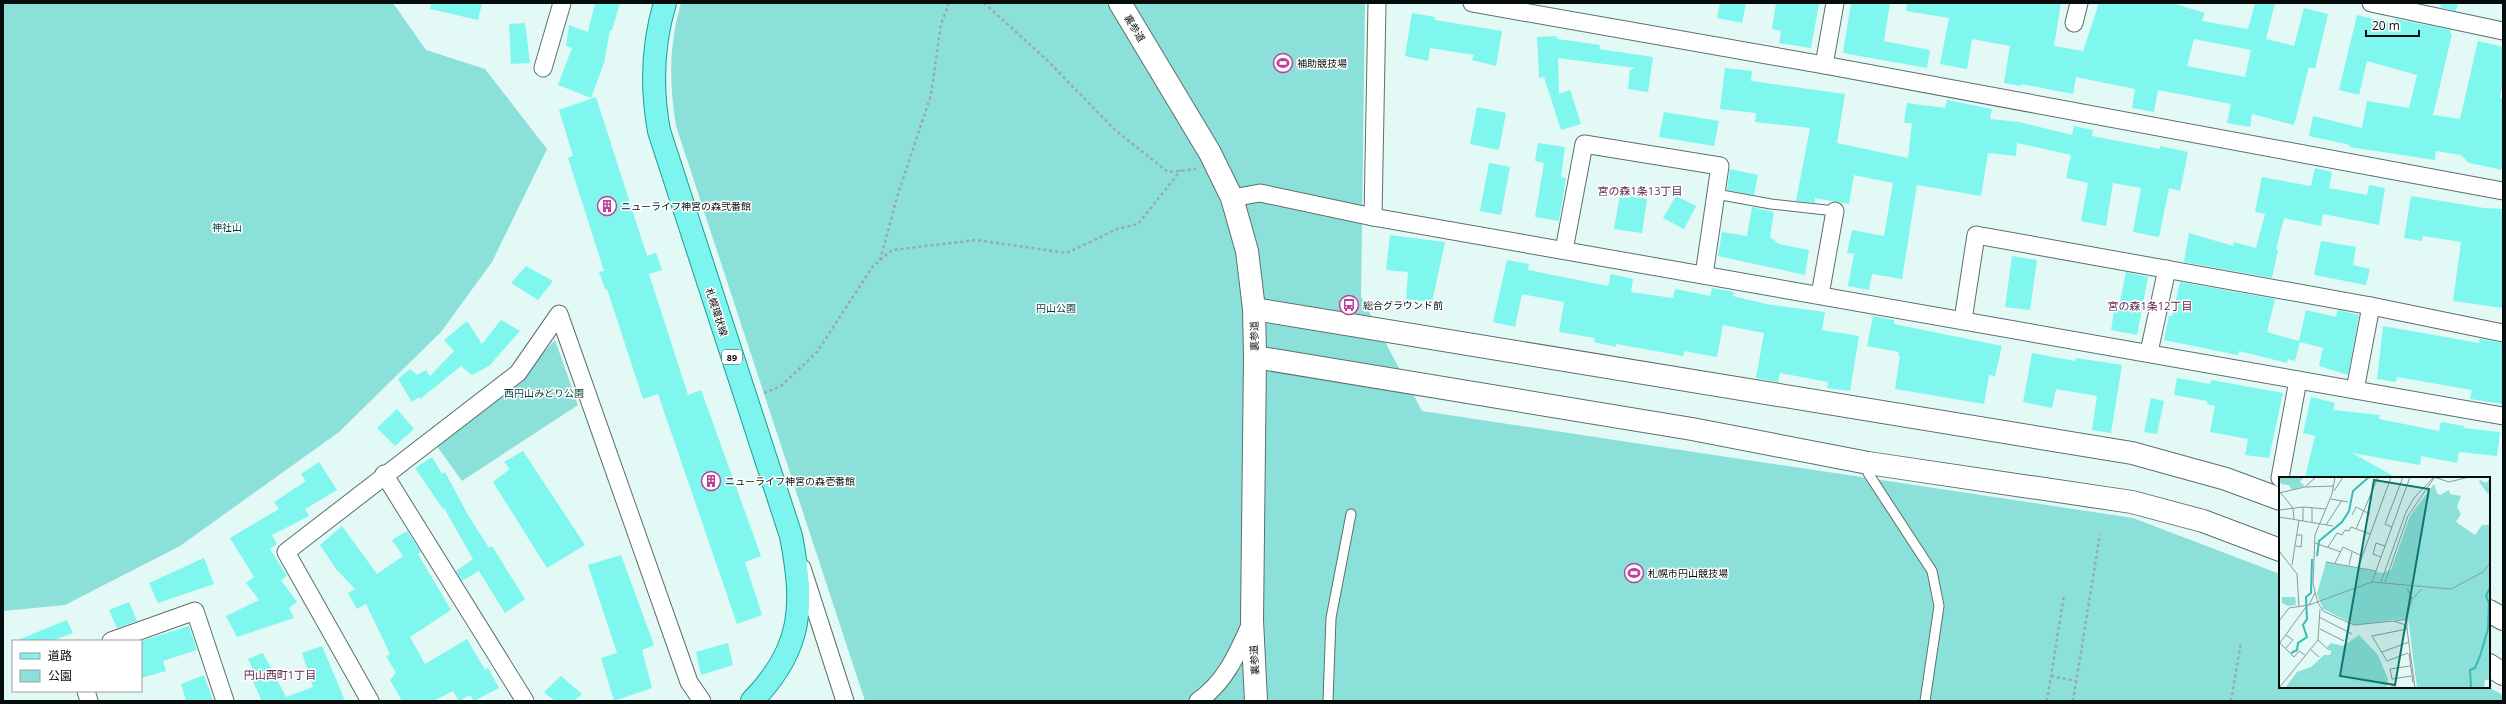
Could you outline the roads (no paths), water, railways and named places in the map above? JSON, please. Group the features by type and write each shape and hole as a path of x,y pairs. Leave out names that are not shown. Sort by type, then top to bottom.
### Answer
{"main road":[{"name":"札幌環状線","path":"664,3 660,20 652,84 659,131 791,536 799,579 799,613 789,647 776,674 752,701"}],"street":[{"path":"543,68 562,3"},
{"name":"裏参道","path":"1120,3 1217,167 1232,198 1247,251 1254,309 1255,357 1252,620 1256,701"},
{"path":"1373,217 1377,3"},
{"path":"1472,3 1530,8 1824,65 2503,191"},
{"path":"1824,65 1835,3"},
{"path":"2074,23 2080,3"},
{"path":"2371,3 2503,31"},
{"path":"1564,250 1584,144 1720,166 1704,275"},
{"path":"1232,198 1260,193 1373,217 2149,352 2503,416"},
{"path":"1820,295 1835,211"},
{"path":"1963,320 1976,235 2371,306 2503,333"},
{"path":"2149,352 2167,269"},
{"path":"2354,390 2371,306"},
{"path":"1254,309 2132,453 2279,488"},
{"path":"370,701 286,552 384,474 518,373 559,314 689,682 702,701"},
{"path":"1255,357 1692,429 1868,464 2132,502 2203,521 2279,550"},
{"path":"2281,477 2298,380"},
{"path":"384,474 525,701"},
{"path":"791,536 845,701"},
{"path":"114,640 194,611 225,701"},
{"path":"2490,612 2503,619"},
{"path":"1198,701 1206,695 1230,668 1252,620"},
{"path":"2490,666 2503,674"}],"lane":[{"path":"1716,194 1771,204 1835,211"},
{"path":"1868,464 1868,473 1932,571 1939,606 1925,701"},
{"path":"1328,701 1331,618 1351,514"}],"place":[{"name":"補助競技場","path":"1283,63"},
{"name":"ニューライフ神宮の森弐番館","path":"607,206"},
{"name":"総合グラウンド前","path":"1349,305"},
{"name":"ニューライフ神宮の森壱番館","path":"711,481"},
{"name":"札幌市円山競技場","path":"1634,573"}],"district":[{"name":"宮の森1条13丁目","path":"1640,190"},
{"name":"宮の森1条12丁目","path":"2150,305"},
{"name":"円山西町1丁目","path":"280,674"}],"park label":[{"name":"神社山","path":"227,227"},
{"name":"円山公園","path":"1056,308"},
{"name":"西円山みどり公園","path":"544,393"}]}
